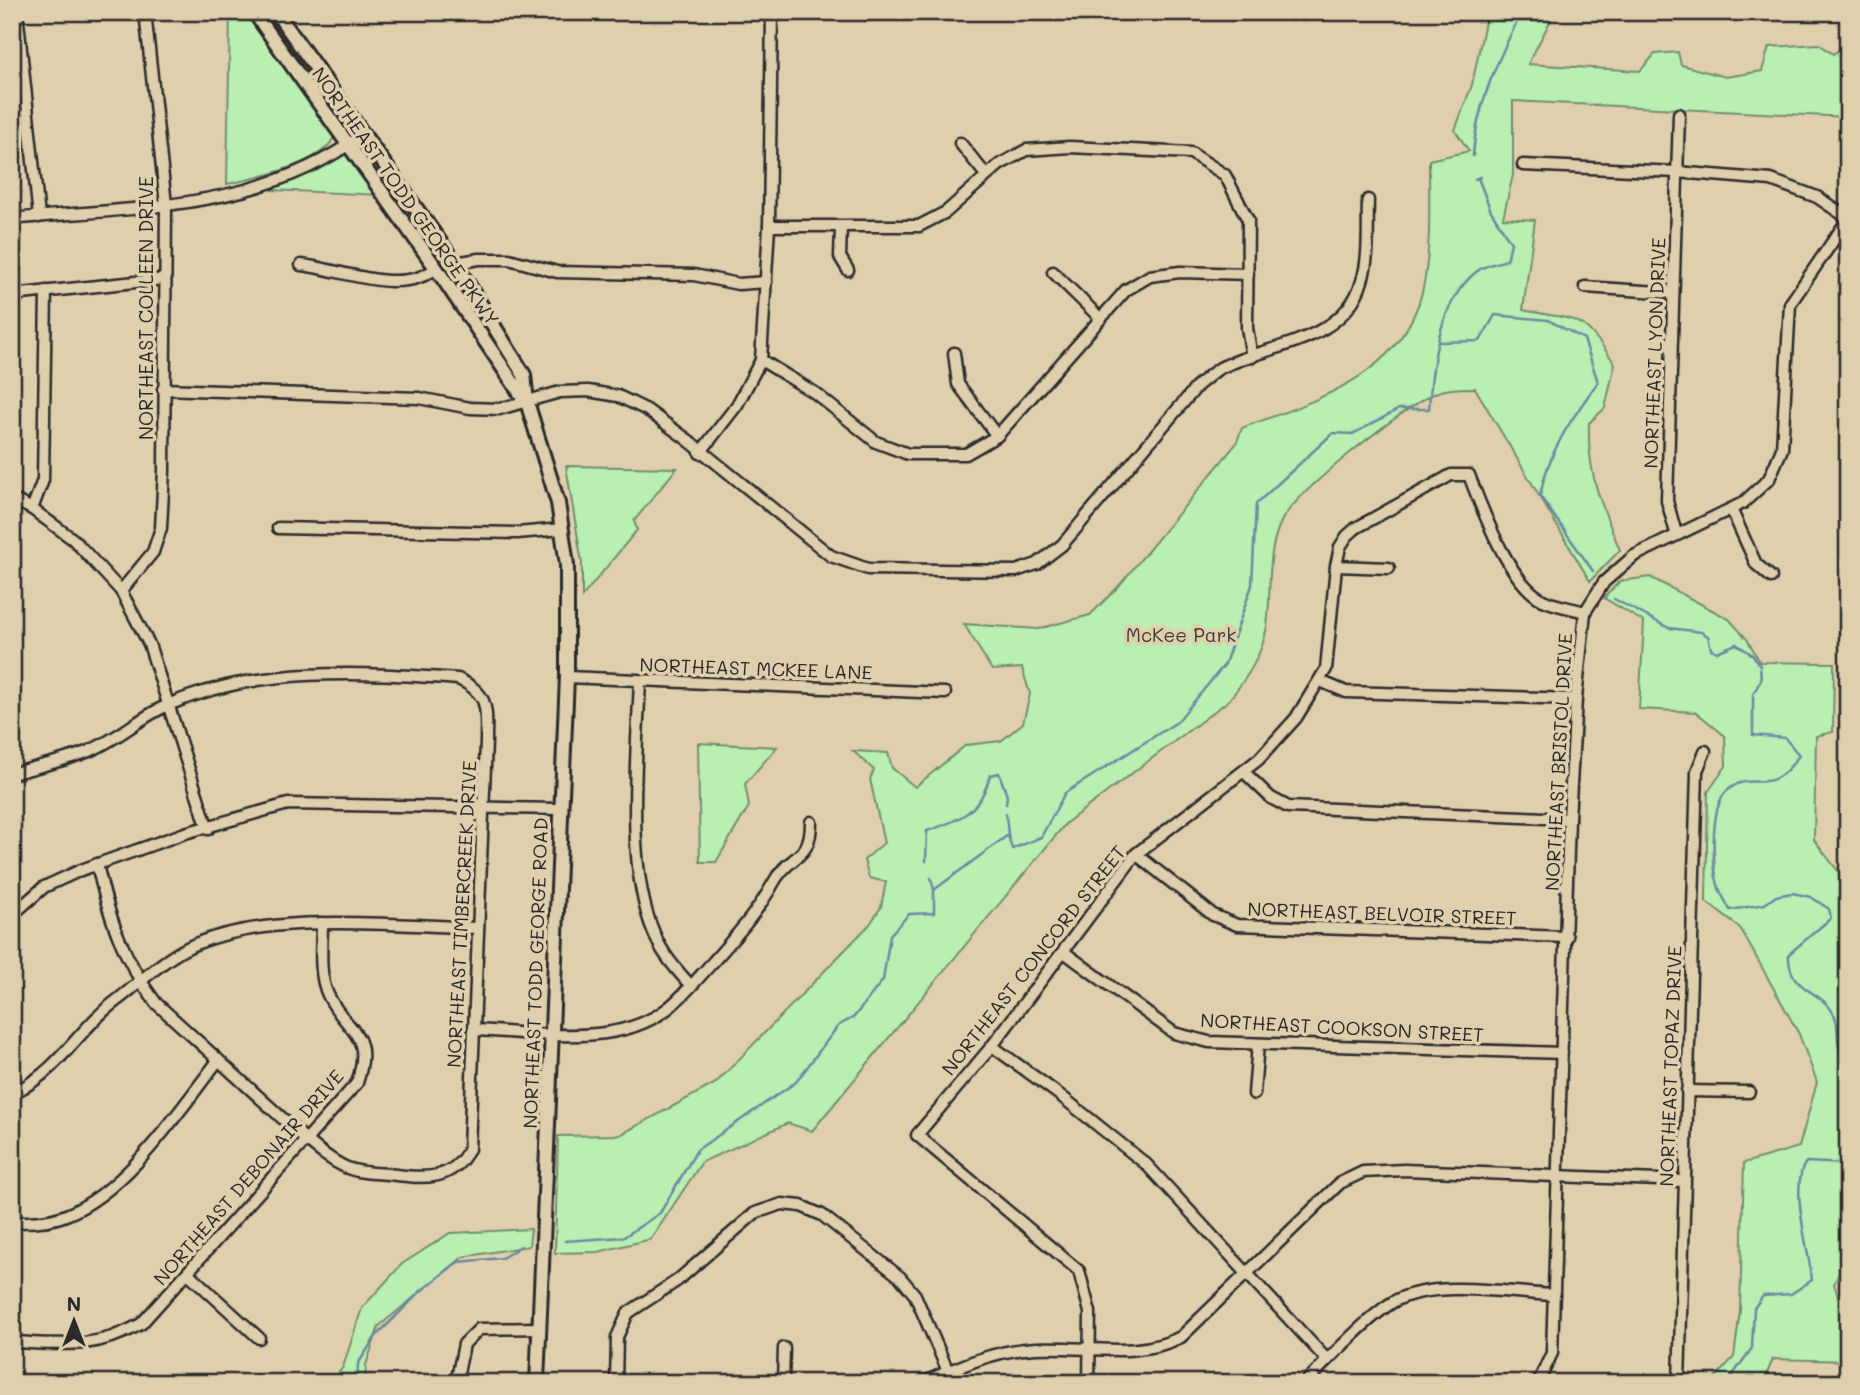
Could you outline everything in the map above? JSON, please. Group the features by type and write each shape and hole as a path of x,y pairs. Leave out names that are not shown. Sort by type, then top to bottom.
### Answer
{"main road":[{"name":"NORTHEAST TODD GEORGE PKWY","path":"254,12 436,268 527,402"},
{"path":"275,12 493,320 524,375 527,402"},
{"name":"NORTHEAST TODD GEORGE ROAD","path":"527,402 558,503 567,565 567,677 537,1383"}],"street":[{"path":"17,12 39,216"},
{"name":"NORTHEAST COLLEEN DRIVE","path":"121,592 153,552 161,528 166,205 145,12"},
{"path":"700,453 737,405 761,360 769,226 772,12"},
{"name":"NORTHEAST LYON DRIVE","path":"1676,533 1667,500 1679,114"},
{"path":"12,219 166,205 256,190 284,181 349,146 362,135"},
{"path":"960,143 986,176"},
{"path":"769,226 919,226 946,212 986,176 1026,150 1070,146 1191,153 1225,176 1248,220 1247,328 1252,357"},
{"path":"1523,165 1677,172 1771,180 1817,197 1848,218"},
{"path":"163,389 419,398 489,409 560,393 588,391 618,396 647,410 831,556 868,569 1016,572 1037,564 1062,545 1199,384 1220,368 1310,337 1344,312 1357,295 1365,268 1368,200"},
{"name":"NORTHEAST BRISTOL DRIVE","path":"1538,1383 1548,1368 1552,1353 1569,820 1576,699 1585,612 1615,570 1676,533 1731,509 1766,484 1777,466 1782,449 1790,304 1848,218"},
{"path":"841,228 840,257 848,270"},
{"path":"455,263 479,258 509,258 557,271 694,275 738,284 766,282"},
{"path":"301,265 393,281 418,279 436,268"},
{"path":"1053,271 1100,318"},
{"path":"761,360 814,393 876,442 908,454 966,454 997,436 1126,290 1150,276 1180,272 1248,274"},
{"path":"12,295 164,279"},
{"path":"1585,287 1673,293"},
{"path":"32,509 43,480 47,291"},
{"path":"954,353 958,384 997,436"},
{"name":"NORTHEAST CONCORD STREET","path":"1090,1350 1090,1312 1079,1271 917,1135 992,1046 1136,854 1244,772 1275,744 1296,718 1326,669 1331,644 1336,566 1340,547 1356,528 1451,475 1469,475 1495,536 1528,589 1543,600 1585,612"},
{"path":"12,499 32,509 74,540 121,592 149,645 166,706 208,829"},
{"path":"1731,509 1756,564 1771,577"},
{"path":"278,528 517,533 562,529"},
{"path":"1336,566 1389,568"},
{"name":"NORTHEAST TIMBERCREEK DRIVE","path":"166,706 217,688 277,675 458,679 471,685 482,695 486,708 484,809 469,1149 457,1167 443,1175 417,1177 348,1169 328,1158 305,1139"},
{"name":"NORTHEAST MCKEE LANE","path":"567,677 945,693"},
{"path":"640,681 635,810 641,881 653,932 665,955 691,986"},
{"path":"1320,681 1346,692 1576,699"},
{"path":"12,774 91,751 166,706"},
{"name":"NORTHEAST TOPAZ DRIVE","path":"1679,1383 1697,771 1705,751"},
{"path":"1244,772 1271,797 1288,807 1569,820"},
{"path":"12,915 44,887 97,864 186,833 208,829 288,804 561,809"},
{"path":"473,1030 606,1032 636,1026 669,1008 747,924 784,869 800,858 811,841 811,822"},
{"name":"NORTHEAST BELVOIR STREET","path":"1136,854 1213,915 1237,925 1567,937"},
{"path":"97,864 114,930 141,983 156,1003 217,1062 305,1139"},
{"path":"19,1090 40,1079 57,1064 99,1016 171,957 202,943 263,928 322,923 478,928"},
{"name":"NORTHEAST DEBONAIR DRIVE","path":"12,1342 59,1345 116,1338 141,1324 357,1083 362,1066 363,1045 328,994 323,976 322,923"},
{"name":"NORTHEAST COOKSON STREET","path":"1064,952 1174,1033 1209,1042 1562,1053"},
{"path":"1254,1094 1258,1044"},
{"path":"992,1046 1061,1096 1146,1164 1327,1360"},
{"path":"12,1222 45,1221 66,1215 108,1187 146,1152 217,1062"},
{"path":"1687,1091 1749,1092"},
{"path":"922,1383 1001,1352 1038,1348 1139,1351 1165,1345 1181,1337 1340,1183 1363,1172 1404,1170 1684,1181"},
{"path":"616,1383 617,1337 628,1313 678,1280 755,1213 782,1204 810,1208 900,1277 915,1295 953,1383"},
{"path":"188,1273 259,1338"},
{"path":"1305,1383 1327,1360 1393,1303 1418,1293 1446,1290 1554,1295"},
{"path":"456,1383 464,1345 480,1329 538,1328"},
{"path":"783,1383 784,1348"},
{"path":"1089,1383 1090,1350"}],"green space":[{"path":"230,12 252,12 335,134 319,153 305,161 271,174 227,184"},
{"name":"McKee Park","path":"1487,12 1555,12 1528,64 1640,71 1655,54 1678,52 1681,65 1726,77 1762,71 1769,47 1819,44 1833,54 1846,45 1844,12 1848,12 1848,117 1513,101 1513,175 1503,218 1535,220 1523,310 1568,318 1586,327 1615,364 1605,408 1589,423 1589,441 1597,488 1620,550 1590,581 1475,388 1438,392 1403,413 1329,470 1291,507 1282,520 1271,559 1265,637 1253,666 1228,701 1066,823 812,1131 788,1123 702,1162 651,1239 598,1252 555,1253 558,1136 620,1135 716,1083 870,924 881,907 886,882 869,878 864,860 884,843 870,779 874,770 853,751 888,753 892,768 915,787 966,745 1001,741 1023,723 1030,694 1022,668 992,670 964,624 1038,629 1090,615 1118,587 1236,444 1242,428 1301,406 1357,378 1381,360 1401,338 1416,311 1425,278 1429,234 1429,160 1469,151 1455,130 1472,85"},
{"path":"346,154 353,157 381,195 271,190"},
{"path":"566,466 677,468 634,521 637,530 582,597 582,563"},
{"path":"1650,577 1729,619 1747,639 1760,662 1834,663 1833,732 1816,736 1814,840 1848,884 1848,1253 1834,1284 1848,1326 1848,1361 1773,1359 1763,1383 1710,1383 1734,1357 1740,1311 1744,1163 1799,1147 1817,1082 1799,1034 1740,928 1706,902 1708,792 1726,766 1725,736 1696,712 1639,709 1644,622 1604,598 1620,581"},
{"path":"698,743 777,747 745,784 749,806 716,862 700,862"},
{"path":"531,1229 529,1246 463,1257 379,1326 366,1365 365,1383 331,1383 343,1367 362,1308 402,1264 450,1233"}],"waterway":[{"path":"1473,156 1484,100 1497,64 1522,12"},
{"path":"1475,179 1480,177"},
{"path":"565,1241 624,1237 660,1213 697,1150 796,1082 838,1026 854,1017 883,980 890,935 909,914 934,913 934,890 1008,835 1012,849 1041,837 1065,793 1177,722 1225,664 1252,585 1256,504 1333,433 1353,434 1399,409 1429,409 1439,335 1453,300 1463,285 1479,270 1507,260 1511,243 1491,211 1478,178"},
{"path":"1440,342 1480,341 1495,315 1548,320 1584,339 1598,382 1570,422 1555,450 1540,496 1593,571"},
{"path":"1614,599 1669,628 1701,632 1708,636 1711,649 1717,652 1736,644 1753,655 1760,666 1761,680 1753,694 1753,735 1785,738 1799,755 1778,777 1769,781 1736,784 1721,798 1714,836 1714,864 1718,885 1730,910 1765,904 1776,896 1792,893 1811,897 1829,909 1831,918 1789,954 1790,967 1800,984 1831,1009 1836,1019 1839,1047 1848,1054"},
{"path":"926,861 927,831 960,818 975,806 990,775 999,773 1007,796 1006,804"},
{"path":"1006,814 1008,835"},
{"path":"931,878 934,890"},
{"path":"1727,1383 1752,1348 1754,1308 1763,1296 1791,1294 1812,1280 1799,1186 1806,1162 1848,1164"},
{"path":"357,1383 358,1364 376,1336 422,1290 458,1262 502,1258 521,1246"}]}
